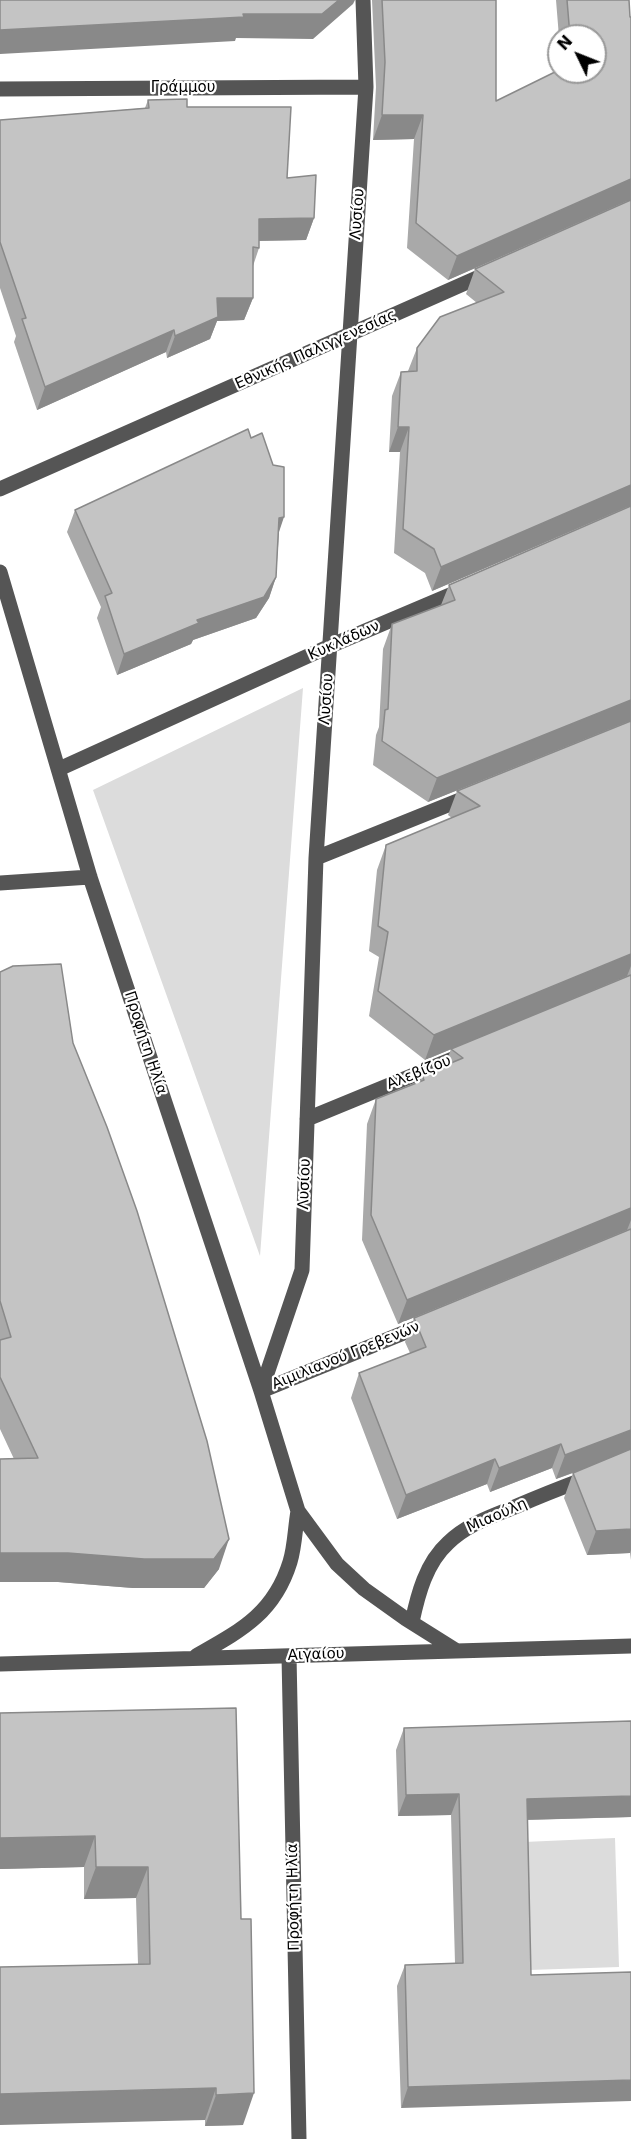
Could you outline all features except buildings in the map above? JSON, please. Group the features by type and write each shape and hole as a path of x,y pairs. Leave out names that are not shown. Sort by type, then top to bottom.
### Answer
{"street":[{"name":"Λυσίου","path":"261,1391 302,1270 316,858 366,87 363,0"},
{"name":"Γράμμου","path":"0,89 366,87"},
{"name":"Εθνικής Παλιγγενεσίας","path":"0,489 501,268"},
{"name":"Προφήτη Ηλία","path":"0,572 90,876 261,1391 298,1511 337,1564 364,1589 457,1651"},
{"name":"Κυκλάδων","path":"59,769 330,646 481,581"},
{"path":"316,858 479,792"},
{"path":"0,883 90,876"},
{"name":"Αλεβίζου","path":"307,1119 480,1048"},
{"name":"Αιμιλιανού Γρεβενών","path":"261,1391 446,1315"},
{"name":"Μιαούλη","path":"412,1622 416,1602 433,1562 446,1544 462,1530 599,1473"},
{"name":"Προφήτη Ηλία","path":"193,1658 244,1629 272,1602 290,1562 298,1511"},
{"name":"Αιγαίου","path":"0,1664 631,1646"},
{"name":"Προφήτη Ηλία","path":"289,1656 299,2139"}],"shaded area":[{"path":"303,688 260,1256 93,790"},
{"path":"615,1838 619,1967 529,1970 524,1842"}]}
